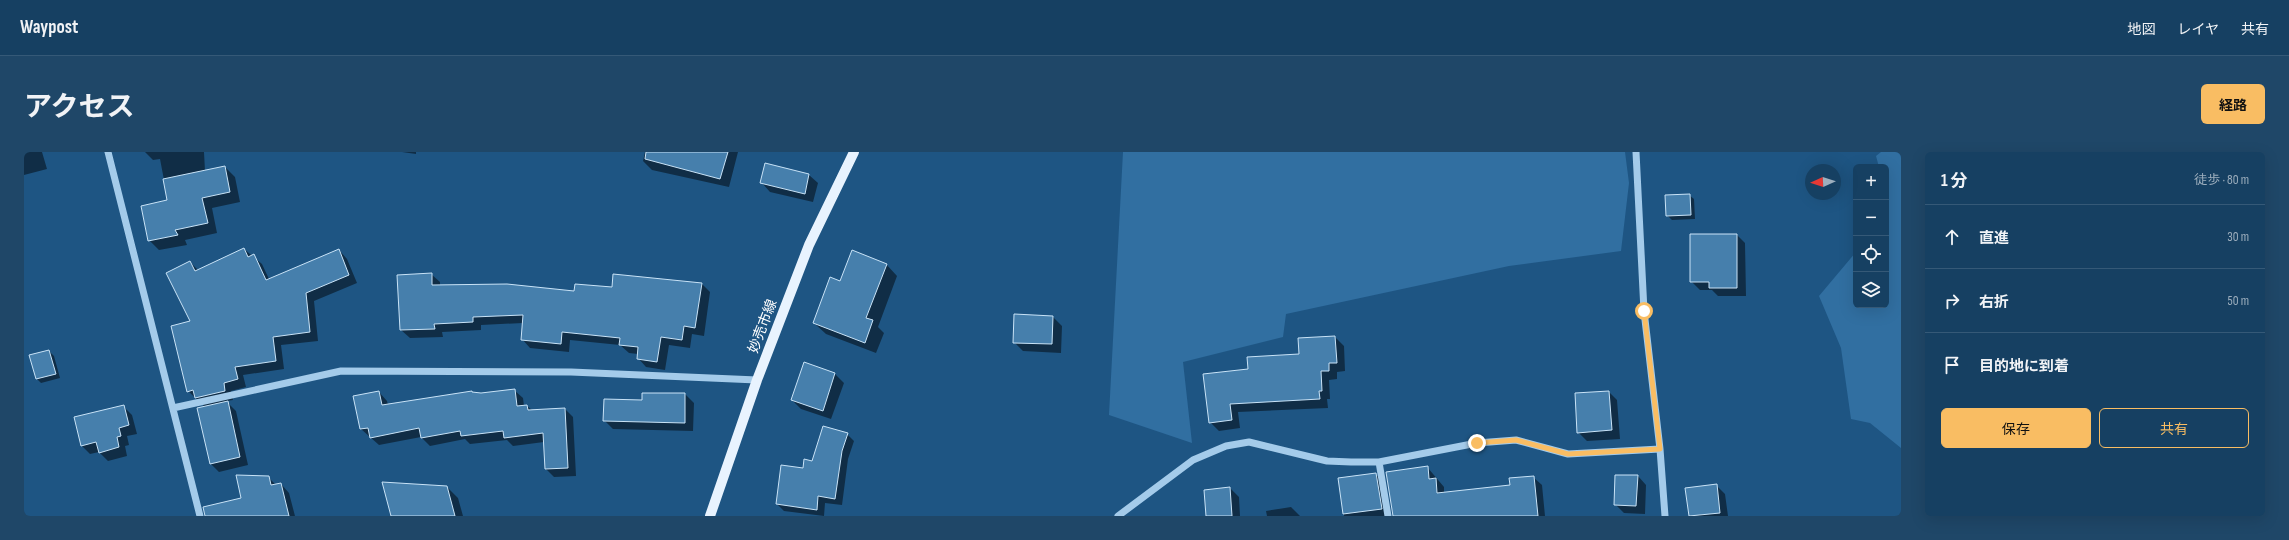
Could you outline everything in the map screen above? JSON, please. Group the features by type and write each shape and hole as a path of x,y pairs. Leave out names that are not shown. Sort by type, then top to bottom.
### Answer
{"main road":[{"name":"妙売市線","path":"710,516 757,380 808,245 854,152"}],"street":[{"path":"108,152 200,516"},
{"path":"1636,152 1644,311 1660,449 1665,516"},
{"path":"173,408 341,372 571,372 757,380"},
{"path":"1118,516 1193,460 1226,446 1249,442 1327,461 1379,462 1477,443 1516,440 1568,454 1660,449"},
{"path":"1379,462 1388,516"}],"shaded area":[{"path":"1123,152 1625,152 1629,183 1621,251 1509,266 1286,314 1283,337 1183,362 1192,443 1109,415"},
{"path":"1881,152 1901,152 1901,448 1870,423 1851,419 1841,348 1819,296 1853,256 1853,308 1889,308 1889,164 1878,164 1876,156"}],"building":[{"path":"646,152 728,152 720,179 645,159"},
{"path":"765,163 809,174 805,194 760,183"},
{"path":"225,166 230,192 202,198 208,223 175,230 178,235 148,241 141,206 167,200 163,179"},
{"path":"1690,194 1691,215 1666,216 1665,195"},
{"path":"1690,234 1737,234 1737,288 1709,288 1709,282 1690,282"},
{"path":"244,248 248,257 254,254 266,280 339,249 349,275 306,293 310,332 273,337 276,361 235,367 238,379 224,383 225,391 195,398 193,390 187,392 171,326 190,321 166,273 190,261 195,271"},
{"path":"852,250 887,264 866,318 873,320 865,343 813,323 830,277 840,281"},
{"path":"432,273 432,285 507,284 574,291 575,284 612,287 613,274 702,283 695,328 684,326 682,340 661,337 657,362 637,359 638,347 619,345 620,338 562,332 561,344 521,340 523,315 473,317 473,322 434,324 435,329 400,330 397,275"},
{"path":"1014,314 1053,316 1052,344 1013,343"},
{"path":"1335,336 1337,363 1329,363 1329,371 1321,371 1322,391 1319,391 1320,399 1230,404 1232,420 1209,423 1203,374 1248,369 1247,357 1299,354 1298,338"},
{"path":"49,350 56,374 36,379 29,355"},
{"path":"804,362 835,373 823,411 791,400"},
{"path":"515,389 517,406 527,405 528,410 565,408 568,468 545,469 543,433 504,438 503,431 461,436 460,431 421,438 419,428 370,438 368,428 360,429 353,396 379,391 382,405 472,391 481,393"},
{"path":"1609,391 1612,430 1577,433 1575,393"},
{"path":"642,393 685,393 685,423 603,421 604,399 642,400"},
{"path":"228,401 240,457 210,464 197,408"},
{"path":"124,405 129,425 119,428 121,436 117,437 119,447 99,453 96,442 81,446 74,417"},
{"path":"823,426 848,433 842,451 835,499 818,496 817,510 776,504 781,465 803,468 804,459 812,461"},
{"path":"1428,466 1429,479 1436,478 1437,493 1510,485 1509,478 1534,476 1538,516 1393,516 1386,472"},
{"path":"1376,473 1382,509 1343,514 1338,478"},
{"path":"236,475 269,476 271,485 281,483 289,516 205,516 203,507 241,498"},
{"path":"1615,475 1638,475 1636,506 1614,505"},
{"path":"382,482 447,486 455,516 391,516"},
{"path":"1717,484 1720,513 1689,516 1685,488"},
{"path":"1230,487 1232,516 1206,516 1204,490"}],"route":[{"path":"1477,443 1516,440 1568,454 1660,449 1644,311"}]}
